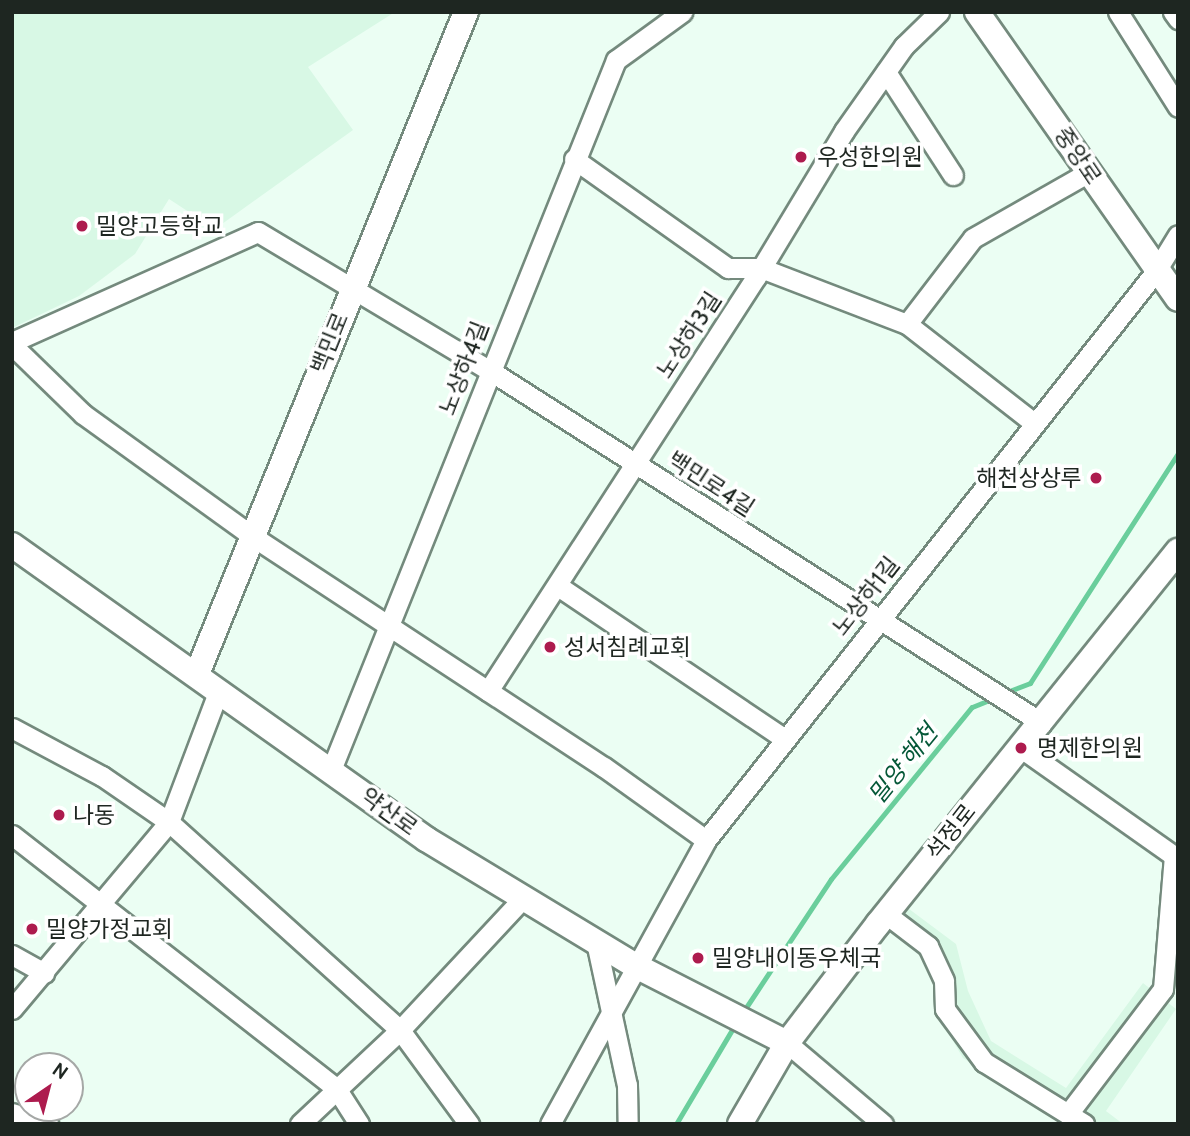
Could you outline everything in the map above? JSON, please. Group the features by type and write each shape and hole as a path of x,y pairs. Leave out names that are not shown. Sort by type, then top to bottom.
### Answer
{"street":[{"name":"백민로","path":"197,674 466,12"},
{"name":"노상하4길","path":"331,771 489,370 616,60 682,12"},
{"name":"노상하3길","path":"488,691 761,268 844,131 886,72 939,12"},
{"path":"1118,12 1178,107"},
{"path":"1173,12 1178,19"},
{"name":"중앙로","path":"986,16 1156,271 1178,299"},
{"path":"886,72 953,175"},
{"path":"574,159 728,268 761,268 906,324 1034,423"},
{"path":"906,324 973,238 1089,172"},
{"name":"백민로4길","path":"12,343 258,232 489,370 1038,720"},
{"name":"노상하1길","path":"550,1124 611,1006 706,840 1156,271 1178,235"},
{"path":"12,343 83,414 252,536 488,691 706,840"},
{"name":"약산로","path":"12,545 426,839 634,965 729,1011 787,1043"},
{"name":"석정로","path":"740,1124 787,1043 1021,748 1038,720 1178,551"},
{"path":"558,586 785,738"},
{"path":"12,1009 103,905 169,822 219,690"},
{"path":"12,728 102,776 169,822 400,1030 469,1124"},
{"path":"887,914 928,946 944,981 945,1009 984,1062 1076,1119 1170,994 1176,855 1021,748"},
{"path":"12,835 336,1088 359,1124"},
{"path":"300,1124 400,1030 523,898"},
{"path":"596,942 627,1085 628,1124"},
{"path":"12,955 44,973"},
{"path":"787,1043 883,1124"},
{"path":"12,1113 48,1124"}],"shaded area":[{"path":"12,12 395,12 308,67 353,130 215,229 169,199 135,254 79,296 12,328"},
{"path":"897,900 956,944 968,991 991,1041 1066,1088 1143,983 1176,1009 1106,1111 1123,1124 1065,1124 963,1058 936,1012 936,985 919,953 878,924"}],"waterway":[{"name":"밀양 해천","path":"1004,693 1030,683 1178,453"},
{"name":"밀양 해천","path":"743,1012 831,879 972,707 992,699"},
{"name":"밀양 해천","path":"676,1124 736,1023"}],"place":[{"name":"우성한의원","path":"801,157"},
{"name":"밀양고등학교","path":"82,226"},
{"name":"해천상상루","path":"1096,478"},
{"name":"성서침례교회","path":"550,647"},
{"name":"명제한의원","path":"1021,748"},
{"name":"나동","path":"59,815"},
{"name":"밀양가정교회","path":"32,929"},
{"name":"밀양내이동우체국","path":"698,958"}]}
